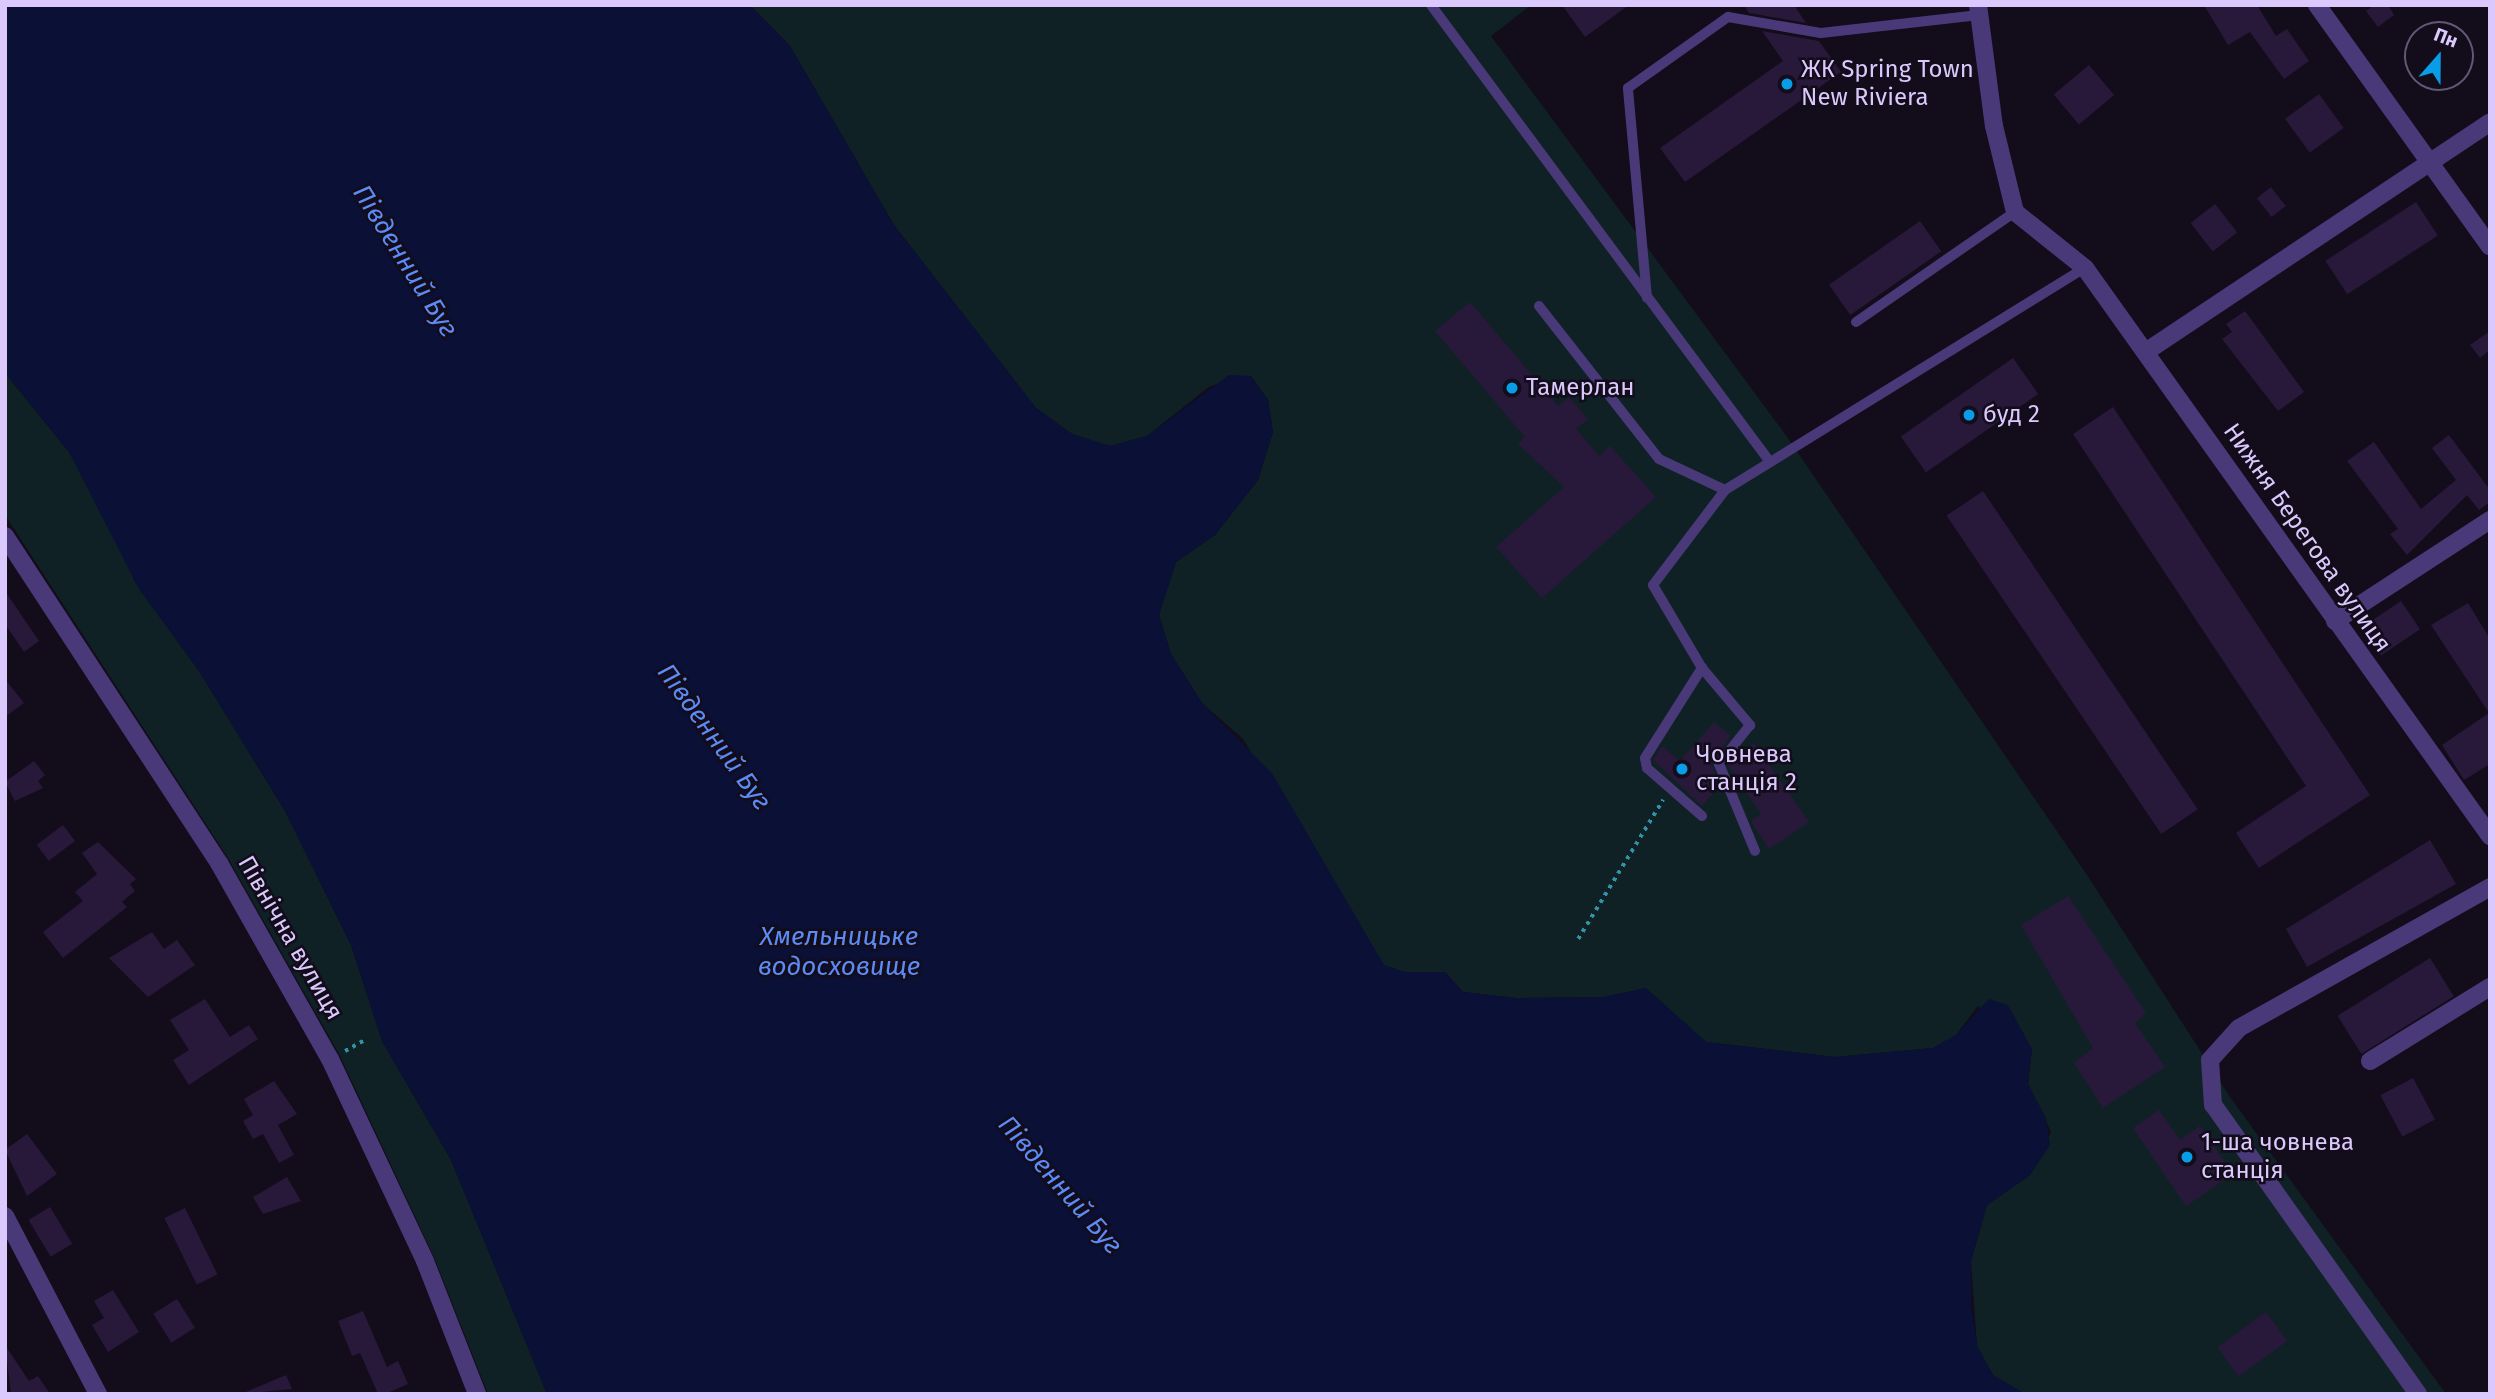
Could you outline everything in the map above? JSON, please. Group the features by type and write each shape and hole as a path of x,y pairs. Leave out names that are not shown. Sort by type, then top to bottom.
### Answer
{"street":[{"path":"2317,5 2432,162 2490,247"},
{"path":"1978,10 1994,126 2015,212"},
{"path":"2147,351 2490,122"},
{"name":"Нижня Берегова вулиця","path":"2015,212 2085,268 2147,351 2335,621 2490,836"},
{"path":"2335,621 2490,520"},
{"name":"Північна вулиця","path":"5,536 219,863 330,1059 425,1261 477,1394"},
{"path":"2418,1394 2213,1105 2210,1060 2239,1028 2490,887"},
{"path":"2370,1061 2490,987"},
{"path":"5,1216 98,1394"}],"lane":[{"path":"1431,5 1770,462"},
{"path":"1647,298 1628,88 1728,17 1821,33 1978,10"},
{"path":"1856,322 2015,212"},
{"path":"1755,851 1719,764 1749,725 1702,668 1653,585 1725,490 2085,268"},
{"path":"1539,306 1659,458 1725,490"},
{"path":"1702,668 1645,758 1647,768 1702,816"}],"path":[{"path":"1578,939 1670,788"}],"shaded area":[{"path":"750,5 1531,5 1491,36 1785,434 2089,878 2230,1097 2446,1394 2014,1393 1993,1375 1977,1346 1971,1261 1987,1205 2030,1175 2051,1132 2028,1084 2032,1049 1978,1006 1956,1035 1933,1048 1835,1057 1706,1042 1646,988 1604,997 1516,998 1463,992 1445,972 1404,972 1384,965 1243,739 1202,703 1171,654 1159,615 1176,562 1215,535 1258,480 1273,432 1268,400 1251,376 1210,386 1147,436 1110,446 1072,434 1036,408 894,225 790,46"},
{"path":"5,373 69,452 119,540 135,582 199,671 285,811 351,945 382,1041 451,1160 547,1394 488,1394 434,1257 339,1054 228,858 5,515"}],"water":[{"name":"Хмельницьке водосховище","path":"5,5 750,5 790,46 894,225 1036,408 1072,434 1110,446 1147,436 1229,375 1251,376 1268,400 1273,432 1258,480 1215,535 1176,562 1159,615 1171,654 1202,703 1272,773 1384,965 1404,972 1445,972 1463,992 1516,998 1604,997 1646,988 1706,1042 1835,1057 1933,1048 1956,1035 1989,999 2008,1005 2032,1049 2028,1084 2046,1118 2050,1145 2030,1175 1987,1205 1971,1261 1971,1304 1977,1346 1993,1375 2026,1394 547,1394 451,1160 382,1041 351,945 285,811 199,671 139,589 69,452 5,373"}],"building":[{"path":"1562,5 1629,5 1585,37"},
{"path":"1744,5 1794,5 1806,23 1749,13"},
{"path":"2204,5 2257,5 2276,36 2287,29 2309,61 2284,79 2250,32 2228,45"},
{"path":"2374,5 2388,5 2394,15 2378,27 2366,11"},
{"name":"ЖК Spring Town New Riviera","path":"1762,31 1819,41 1841,72 1685,182 1660,148 1783,61"},
{"path":"2089,65 2114,95 2079,124 2054,95"},
{"path":"2319,94 2344,128 2310,153 2285,119"},
{"path":"2271,187 2286,206 2272,217 2257,198"},
{"path":"2416,202 2438,236 2347,294 2325,261"},
{"path":"2215,204 2237,232 2213,251 2191,223"},
{"path":"1920,221 1941,251 1850,315 1829,285"},
{"path":"1470,302 1558,406 1569,397 1588,419 1576,429 1599,456 1610,446 1656,497 1542,598 1496,547 1564,487 1518,444 1525,437 1435,331"},
{"path":"2245,311 2304,392 2278,411 2222,339 2232,332 2226,324"},
{"path":"2490,331 2490,350 2480,358 2470,345"},
{"name":"буд 2","path":"2013,358 2038,394 1926,473 1901,437"},
{"path":"2113,407 2370,795 2259,868 2236,833 2306,786 2073,434"},
{"path":"2449,435 2490,490 2490,502 2479,510 2467,495 2407,555 2390,534 2398,529 2347,461 2374,442 2421,509 2456,480 2432,448"},
{"path":"1983,491 2198,809 2161,834 1947,516"},
{"path":"5,591 39,641 24,652 5,624"},
{"path":"2401,601 2420,629 2381,655 2362,627"},
{"path":"2468,603 2490,639 2490,764 2464,780 2442,745 2489,713 2431,625"},
{"path":"5,679 24,703 5,717"},
{"name":"Човнева станція 2","path":"1714,722 1731,736 1711,762 1719,786 1702,806 1653,760 1662,746 1680,761"},
{"path":"1754,743 1809,822 1769,849 1751,821 1761,814 1728,765"},
{"path":"34,761 45,775 38,781 43,788 15,801 5,782"},
{"path":"63,825 75,841 49,861 37,845"},
{"path":"2430,840 2456,884 2307,967 2286,929"},
{"path":"98,842 136,879 130,884 135,891 122,902 127,907 63,958 43,932 83,901 75,892 97,874 82,853"},
{"path":"2068,896 2146,1013 2135,1023 2165,1067 2103,1108 2074,1063 2093,1048 2021,925"},
{"path":"152,932 164,949 177,940 195,965 148,997 109,958"},
{"path":"2430,958 2454,996 2361,1054 2338,1016"},
{"path":"205,999 230,1037 249,1025 258,1039 189,1085 173,1060 189,1050 170,1020"},
{"path":"2413,1078 2435,1119 2402,1137 2380,1095"},
{"path":"274,1081 297,1114 278,1125 294,1155 279,1163 263,1134 253,1139 243,1121 253,1115 244,1099"},
{"name":"1-ша човнева станція","path":"2159,1110 2180,1140 2200,1126 2233,1174 2186,1206 2133,1128"},
{"path":"27,1134 57,1174 27,1196 5,1150"},
{"path":"287,1177 301,1201 263,1214 253,1197"},
{"path":"50,1207 72,1244 51,1257 29,1220"},
{"path":"185,1208 217,1275 197,1285 164,1218"},
{"path":"113,1290 139,1332 108,1352 92,1325 104,1318 94,1301"},
{"path":"177,1299 195,1328 171,1343 153,1314"},
{"path":"363,1311 387,1367 398,1361 408,1384 385,1394 378,1394 360,1353 352,1356 338,1321"},
{"path":"2266,1312 2287,1341 2239,1376 2217,1347"},
{"path":"5,1345 29,1381 38,1376 50,1394 11,1394"},
{"path":"286,1375 292,1389 241,1394"}],"place":[{"name":"ЖК Spring Town New Riviera","path":"1787,84"},
{"name":"Тамерлан","path":"1512,388"},
{"name":"буд 2","path":"1969,415"},
{"name":"Човнева станція 2","path":"1682,769"},
{"name":"1-ша човнева станція","path":"2187,1157"}],"water label":[{"name":"Південний Буг","path":"405,261"},
{"name":"Південний Буг","path":"714,737"},
{"name":"Південний Буг","path":"1060,1185"}]}
